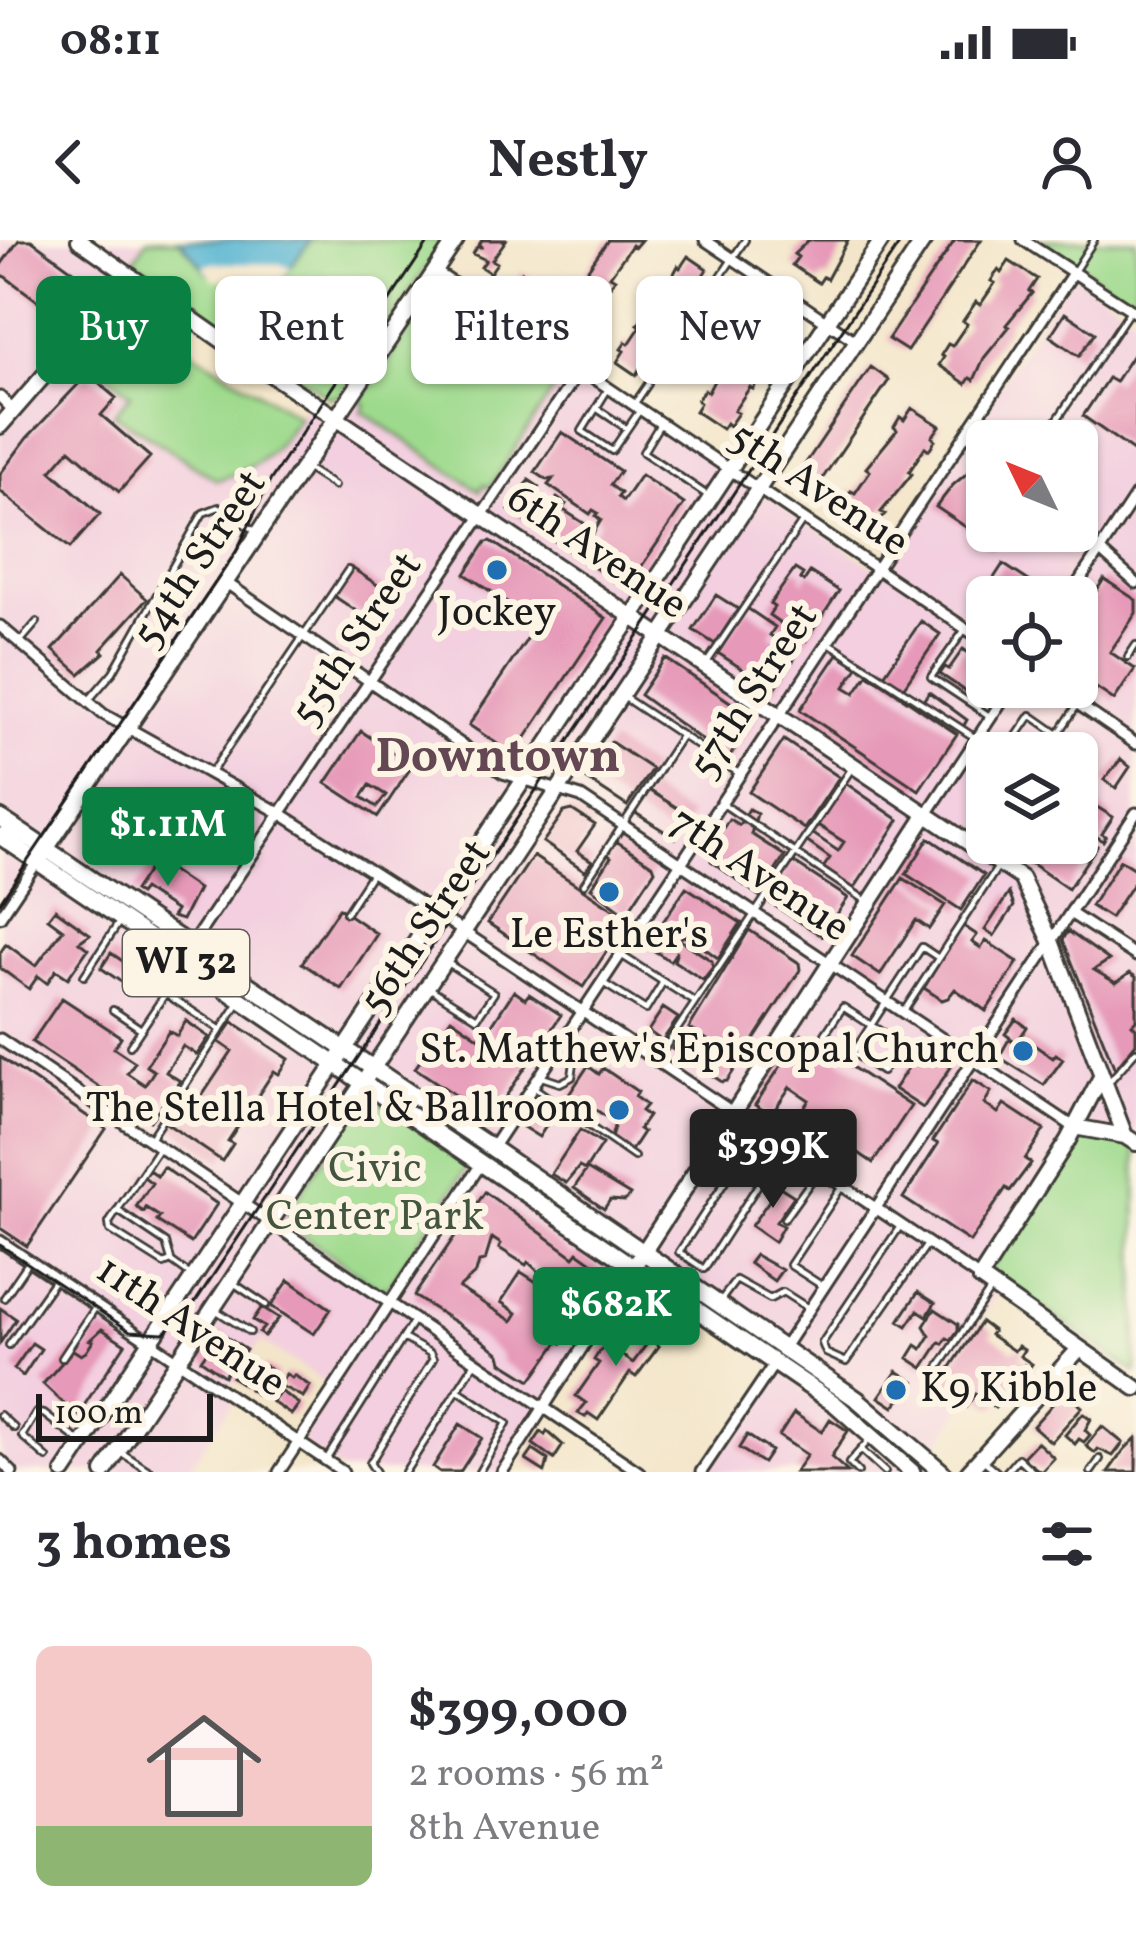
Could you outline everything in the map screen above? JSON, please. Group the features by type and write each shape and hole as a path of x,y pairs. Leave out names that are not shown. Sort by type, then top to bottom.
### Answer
{"main road":[{"name":"WI 32","path":"0,818 121,919 188,955 241,1000 339,1056"},
{"name":"WI 32","path":"0,836 42,855 339,1056 481,1164 638,1261 778,1357 876,1413 942,1472"},
{"name":"WI 32","path":"368,1076 492,1148 638,1261 718,1305 913,1472"}],"street":[{"name":"6th Avenue","path":"79,240 131,276"},
{"name":"54th Street","path":"0,917 456,240"},
{"path":"704,240 857,342"},
{"name":"56th Street","path":"64,1472 882,240"},
{"name":"56th Street","path":"104,1472 924,240"},
{"path":"1023,240 1134,311"},
{"name":"5th Avenue","path":"435,271 442,276"},
{"name":"57th Street","path":"976,420 1073,273"},
{"name":"6th Avenue","path":"191,317 966,840"},
{"path":"0,426 37,384"},
{"name":"55th Street","path":"188,955 571,384"},
{"name":"5th Avenue","path":"601,384 965,628"},
{"path":"0,397 14,411"},
{"name":"57th Street","path":"492,1148 966,435"},
{"path":"1083,576 1136,495"},
{"path":"1100,549 1136,583"},
{"name":"7th Avenue","path":"225,582 503,772 581,797 1075,1127 1131,1140"},
{"path":"0,626 88,701 280,813 464,931 1136,1388"},
{"path":"981,732 997,708"},
{"path":"1084,708 1136,744"},
{"path":"502,1472 966,754"},
{"path":"700,1472 1136,813"},
{"name":"6th Avenue","path":"1001,864 1021,878 1051,941 1131,1140"},
{"path":"1070,914 1136,956"},
{"path":"0,1039 639,1472"},
{"path":"986,1283 1104,1080"},
{"path":"279,1472 481,1164"},
{"path":"0,1257 4,1244"},
{"name":"11th Avenue","path":"4,1244 343,1472"},
{"path":"968,1472 1079,1349"},
{"path":"0,1460 12,1472"}],"lane":[{"path":"721,276 745,240"},
{"path":"1073,273 1094,240"},
{"path":"1058,420 1134,311"},
{"path":"608,389 582,430 612,452 648,384"},
{"path":"596,409 627,429"},
{"path":"660,424 643,452 710,497"},
{"path":"304,466 334,486"},
{"path":"88,701 113,672 203,513 219,507 259,534"},
{"path":"704,666 803,520"},
{"path":"210,774 348,570"},
{"path":"19,643 38,622"},
{"path":"965,628 931,677 991,717"},
{"path":"828,642 966,732"},
{"path":"1128,657 1136,645"},
{"path":"622,696 741,774"},
{"path":"1019,732 1031,715 1057,732"},
{"path":"584,884 682,735"},
{"path":"656,1061 853,766"},
{"path":"722,803 868,902"},
{"path":"904,1011 999,864"},
{"path":"346,913 373,872"},
{"path":"84,976 121,919"},
{"path":"853,1053 922,947 939,958"},
{"path":"130,1046 188,955"},
{"path":"621,955 695,1003"},
{"path":"427,987 477,1018 494,992 444,961"},
{"path":"603,982 646,1010 663,982"},
{"path":"165,993 221,1030"},
{"path":"172,1262 150,1258 110,1230 109,1223 241,1000"},
{"path":"843,1007 900,1044 882,1072 853,1053 825,1034 843,1007"},
{"path":"113,1010 141,1029"},
{"path":"536,1081 560,1083 572,1077 575,1055 562,1041"},
{"path":"1104,1080 1136,1051"},
{"path":"536,1081 634,1157"},
{"path":"759,1130 679,1252 704,1269 783,1146"},
{"path":"784,1220 819,1170"},
{"path":"824,1287 790,1265 842,1185"},
{"path":"117,1210 166,1243 172,1262 194,1276"},
{"path":"901,1225 822,1343 826,1353 847,1362 928,1243"},
{"path":"4,1298 30,1261"},
{"path":"9,1345 56,1278"},
{"path":"718,1305 736,1280 770,1299 783,1292 810,1309"},
{"path":"232,1282 266,1304"},
{"path":"934,1375 986,1283"},
{"path":"62,1358 97,1305"},
{"path":"214,1309 250,1332"},
{"path":"326,1460 415,1319"},
{"path":"376,1472 370,1463 433,1359 403,1338"},
{"path":"405,1472 476,1361"},
{"path":"458,1390 507,1423 479,1472"},
{"path":"47,1458 22,1436 36,1413 84,1444"},
{"path":"0,1415 14,1427"},
{"path":"858,1472 848,1463 873,1436"},
{"path":"861,1450 883,1472"},
{"path":"119,1451 152,1472"},
{"path":"981,1458 997,1472"},
{"path":"1006,1472 1018,1458 1033,1472"},
{"path":"1091,1472 1100,1459"}],"shaded area":[{"path":"0,240 147,240 122,276 36,276 36,384 120,384 132,394 114,415 271,454 309,400 336,418 359,384 387,384 387,342 411,307 411,384 602,384 876,569 966,434 966,552 1098,552 1098,420 975,420 1073,273 1136,317 1136,1143 980,1278 998,1291 939,1387 963,1406 929,1460 942,1472 703,1472 772,1380 773,1364 634,1269 502,1472 343,1472 299,1441 333,1387 261,1341 227,1392 235,1399 189,1467 196,1472 12,1472 0,1460"}],"green space":[{"path":"147,240 179,240 209,274 283,276 215,276 215,320 191,303 191,276 155,276 134,260"},
{"path":"311,240 445,240 421,276 411,276 411,291 387,327 387,276 283,276"},
{"path":"1040,240 1136,240 1136,304"},
{"path":"411,325 411,384 557,384 497,477 480,491 362,411 366,405 361,401 372,384 387,384 387,362"},
{"path":"191,351 215,365 215,384 245,384 299,417 265,457 217,480 114,414 131,394 119,384 191,384"},
{"path":"309,384 349,384 342,394 330,398"},
{"name":"Civic Center Park","path":"373,1097 464,1158 467,1168 390,1286 379,1288 289,1226 286,1214 364,1098"},
{"path":"1077,1132 1126,1141 1136,1148 1136,1373 989,1271"}],"water":[{"path":"180,240 311,240 284,276 209,274"}],"pier":[{"path":"213,263 291,267 284,276 215,276 215,280 203,267"}],"building":[{"path":"19,240 31,240 80,276 36,276 36,300 0,273"},
{"path":"482,240 506,240 492,260 497,263 490,273 481,267 486,260 473,254 483,247 479,245"},
{"path":"608,240 641,240 610,276 583,276"},
{"path":"809,240 848,240 827,279 819,283 792,265 798,257 794,254"},
{"path":"955,240 981,240 907,351 888,339"},
{"path":"688,256 707,269 703,276 673,276"},
{"path":"1009,261 1037,279 974,380 966,384 939,365 941,355 967,324 963,321 976,302 980,305 995,283 991,281 998,270 1001,273"},
{"path":"1065,313 1095,333 1079,356 1050,336"},
{"path":"636,334 636,375 617,362 621,349"},
{"path":"1136,350 1133,451 1098,426 1098,420 1083,416 1108,378 1115,382"},
{"path":"871,367 889,380 814,491 795,479"},
{"path":"78,384 100,384 116,398 101,415 150,457 119,492 70,449 51,471 100,514 70,548 0,491 0,474"},
{"path":"712,384 756,384 734,411 738,413 729,426 726,423 722,429 695,411 697,400 704,390 708,392"},
{"path":"912,408 940,426 929,450 925,447 912,474 869,531 842,512 848,504 844,501 870,471 866,468 897,430 900,417 904,420"},
{"path":"562,432 620,471 610,485 623,501 641,475 684,504 626,589 509,510 529,480 539,487 535,493 552,505 557,498 566,504 562,509 588,526 585,530 592,535 601,520 598,513 590,514 548,485 553,479 535,472"},
{"path":"966,474 966,527 936,507"},
{"path":"491,541 606,618 514,755 469,725 538,623 465,574"},
{"path":"1003,564 1021,576 995,576"},
{"path":"352,568 397,598 382,622 374,623 334,596"},
{"path":"795,569 804,581 810,572 839,591 806,641 769,615 774,607 770,604"},
{"path":"120,575 147,599 101,650 104,653 80,674 53,650"},
{"path":"1104,579 1136,600 1136,613 1110,652 1135,669 1114,700 1098,689 1098,588"},
{"path":"716,595 738,609 715,644 693,630"},
{"path":"747,608 775,627 770,635 798,653 774,690 718,653"},
{"path":"921,621 940,634 903,688 884,675"},
{"path":"963,649 966,651 966,691 940,674 945,667 949,669"},
{"path":"838,654 858,667 845,687 855,693 868,674 957,734 919,790 800,710"},
{"path":"665,658 755,719 728,759 640,695"},
{"path":"929,692 967,720 963,727 923,701"},
{"path":"361,731 412,766 378,817 326,783","holes":["370,785 386,795 377,807 362,797"]},
{"path":"784,740 839,777 804,829 749,792"},
{"path":"611,742 652,769 627,806 586,779"},
{"path":"1121,759 1130,767 1116,788 1104,780"},
{"path":"844,782 899,820 854,889 823,868 830,858 806,841 812,833 838,851 844,842 816,824"},
{"path":"649,790 690,816 675,838 634,812"},
{"path":"228,804 247,816 217,862 198,850"},
{"path":"1098,808 1113,817 1102,834 1106,836 1103,841 1098,838"},
{"path":"749,809 757,814 751,834 785,856 759,896 711,861 709,850 729,819 739,825"},
{"path":"572,810 595,825 577,851 592,861 585,871 543,842 564,812"},
{"path":"929,838 984,875 961,910 906,874"},
{"path":"616,841 655,870 626,914 591,888"},
{"path":"533,856 628,919 583,987 488,923"},
{"path":"155,860 198,889 182,920 172,917 176,911 143,889 139,894 134,891"},
{"path":"1120,860 1136,870 1136,888 1132,885 1110,918 1091,906"},
{"path":"793,862 848,898 822,936 767,901"},
{"path":"1032,864 1085,864 1068,889"},
{"path":"903,878 945,905 929,929 916,920 880,975 852,956"},
{"path":"686,887 741,923 718,958 694,935 690,940 683,935 680,940 712,961 703,980 674,961 677,951 670,961 647,946"},
{"path":"1009,893 1014,906 994,936 985,930"},
{"path":"339,908 377,934 341,989 302,963"},
{"path":"55,909 90,934 79,942 88,949 68,978 56,970 47,983 38,976 29,989 0,968 0,953 6,944 36,966 63,929 48,918"},
{"path":"962,925 977,935 972,942 981,948 986,941 1018,962 986,1011 955,989 942,1000 924,988"},
{"path":"749,930 799,963 800,970 722,1082 672,1049 680,1037 702,1052 709,1041 689,1028"},
{"path":"1068,931 1109,960 1094,970 1116,983 1130,973 1136,977 1136,1020 1132,1024 1136,1043 1115,1069 1063,940"},
{"path":"111,953 134,969 124,984 101,968"},
{"path":"514,991 525,999 529,994 561,1015 498,1108 484,1098 476,1109 415,1068 451,1018 493,1047 498,1039 487,1032"},
{"path":"62,998 121,1037 114,1048 135,1062 127,1073 145,1085 154,1071 146,1066 169,1031 177,1036 186,1021 209,1037 197,1055 183,1046 166,1072 180,1081 150,1121 32,1042"},
{"path":"663,1008 678,1018 662,1041 648,1031"},
{"name":"St. Matthew's Episcopal Church","path":"1016,1019 1027,1027 1021,1036 1053,1058 1056,1054 1063,1059 1044,1085 999,1057 1013,1040 1005,1034"},
{"path":"233,1022 289,1059 279,1074 274,1071 228,1141 233,1144 222,1161 166,1123 180,1102 192,1111 232,1051 219,1042"},
{"path":"802,1034 911,1106 873,1163 850,1147 840,1163 789,1129 809,1100 790,1087 771,1115 755,1105"},
{"path":"919,1051 951,1067 923,1108 894,1089"},
{"path":"0,1057 106,1129 27,1246 0,1228"},
{"name":"The Stella Hotel & Ballroom","path":"588,1066 599,1074 603,1068 638,1092 635,1097 646,1105 641,1111 648,1116 639,1129 643,1132 630,1152 611,1138 615,1123 583,1101 579,1108 566,1099"},
{"path":"973,1080 991,1092 984,1104 998,1113 1004,1104 1044,1130 1025,1159 1031,1163 1010,1191 1006,1188 970,1242 903,1198"},
{"path":"537,1099 556,1111 539,1137 520,1125"},
{"path":"580,1130 602,1144 585,1170 579,1167 566,1183 551,1174"},
{"path":"163,1167 217,1204 191,1243 157,1221 160,1217 136,1207 152,1183 144,1177 149,1170 157,1176"},
{"path":"587,1169 630,1195 625,1201 610,1200 604,1209 574,1188"},
{"path":"777,1175 782,1178 777,1185 794,1196 776,1222 783,1226 774,1242 751,1226 773,1195 765,1190"},
{"path":"485,1192 574,1257 578,1252 599,1267 595,1272 603,1278 575,1315 579,1318 562,1343 531,1380 502,1362 500,1354 480,1338 414,1296","holes":["492,1238 501,1244 499,1248 528,1262 543,1276 538,1283 521,1272 501,1302 517,1313 512,1321 459,1288 476,1273 479,1262 485,1261"]},
{"path":"755,1255 782,1270 774,1281 749,1263"},
{"path":"289,1280 331,1309 314,1334 271,1306"},
{"path":"918,1292 935,1303 927,1316 918,1310 907,1326 899,1321"},
{"path":"262,1307 279,1318 264,1336 259,1333 264,1327 253,1320"},
{"path":"0,1308 16,1319 0,1343"},
{"path":"935,1309 958,1324 958,1330 951,1340 940,1342 923,1368 908,1358 930,1336 924,1326"},
{"path":"641,1311 656,1325 650,1340 659,1346 636,1377 630,1373 598,1420 578,1413 586,1403 576,1396 599,1363 594,1360 599,1352 613,1339 624,1347 620,1354 633,1363 646,1345 627,1332"},
{"path":"981,1322 993,1331 990,1335 1014,1351 1018,1346 1024,1350 1020,1356 1032,1364 1024,1365 995,1408 975,1394 966,1407 937,1388"},
{"path":"102,1329 125,1344 77,1416 43,1384 73,1350 81,1355 86,1352"},
{"path":"220,1333 246,1350 224,1376 201,1360"},
{"path":"32,1343 41,1349 23,1376 14,1369"},
{"path":"245,1357 258,1366 244,1385 232,1377"},
{"path":"265,1366 278,1375 258,1395 249,1389"},
{"name":"K9 Kibble","path":"897,1371 914,1382 894,1407 879,1397"},
{"path":"286,1374 310,1386 303,1397 279,1385"},
{"path":"280,1391 299,1404 291,1415 272,1402"},
{"path":"1064,1391 1082,1407 1051,1442 1033,1426"},
{"path":"794,1413 822,1432 830,1419 848,1431 831,1457 848,1472 795,1472 807,1455 779,1436"},
{"path":"1083,1413 1091,1419 1085,1430 1090,1435 1075,1444 1065,1435"},
{"path":"460,1424 482,1438 460,1472 440,1472 433,1467"},
{"path":"1102,1426 1123,1443 1113,1456 1086,1446"},
{"path":"547,1431 563,1445 554,1459 533,1444"},
{"path":"747,1435 771,1451 763,1463 739,1448"},
{"path":"1136,1438 1136,1472 1108,1472 1124,1450"},
{"path":"1037,1442 1054,1458 1041,1472 1022,1458"},
{"path":"533,1450 548,1460 545,1472 526,1460"}],"tram line":[{"path":"0,902 236,552 270,481 430,240"},
{"path":"0,1245 130,1331 163,1333 186,1316 902,240"}],"place":[{"name":"Jockey","path":"497,570"},
{"name":"Le Esther's","path":"609,892"},
{"name":"St. Matthew's Episcopal Church","path":"1023,1051"},
{"name":"The Stella Hotel & Ballroom","path":"619,1110"},
{"name":"K9 Kibble","path":"896,1390"}],"district":[{"name":"Downtown","path":"498,758"}]}
